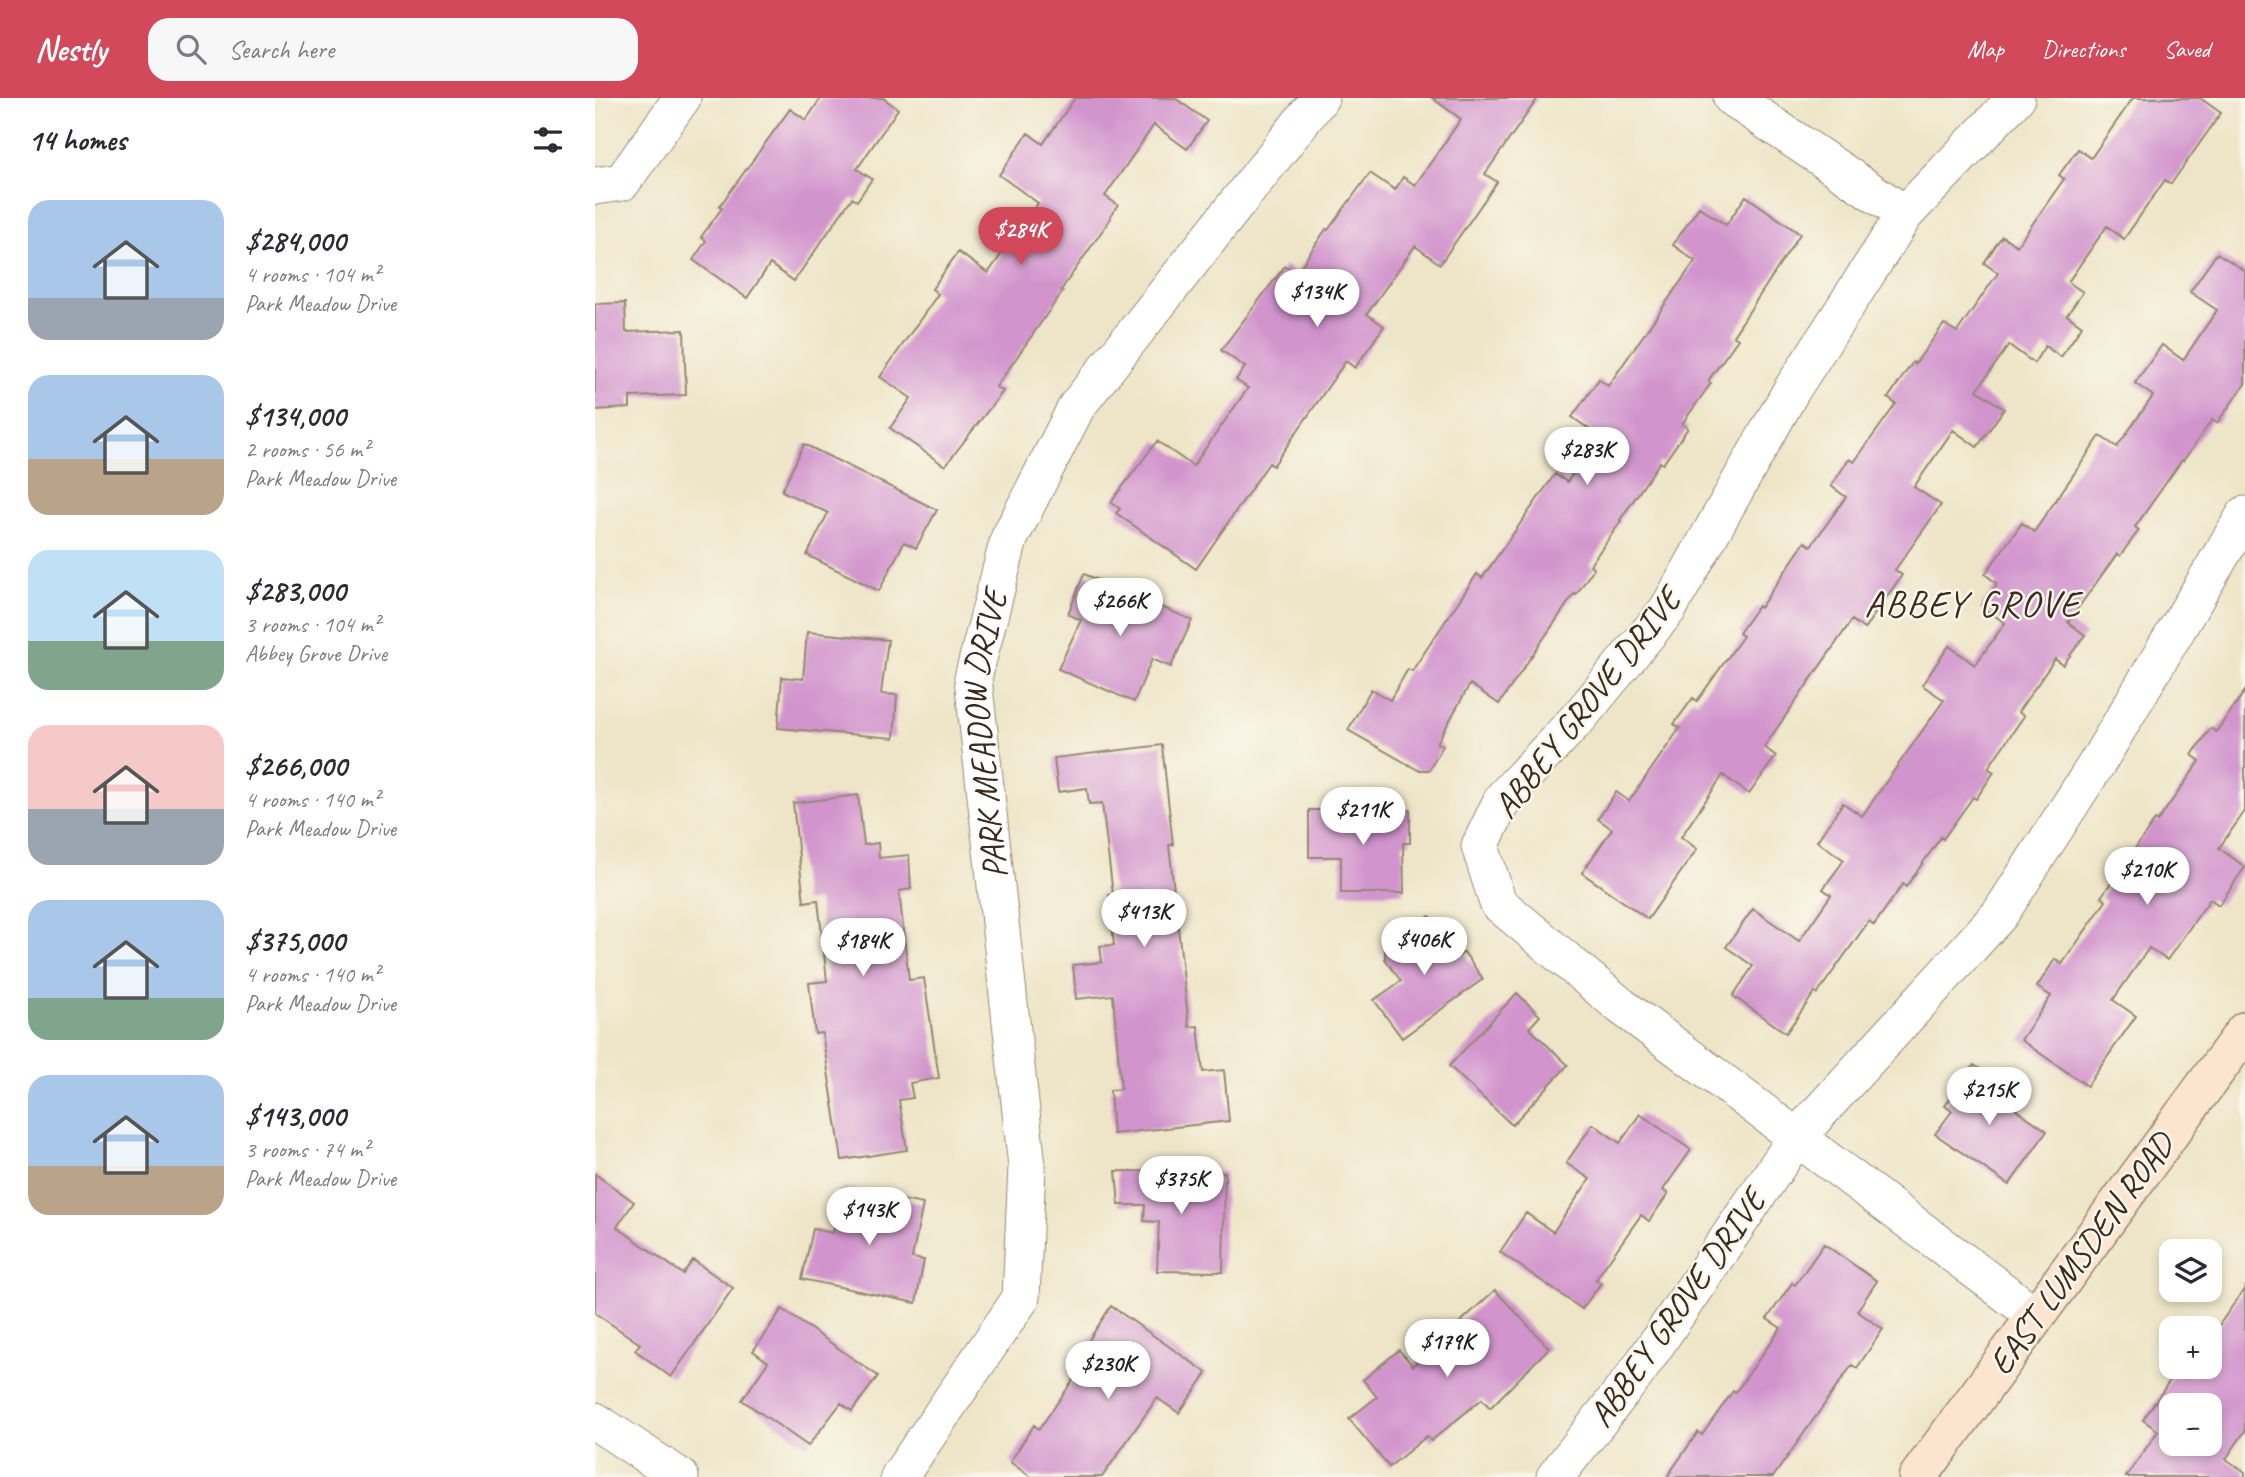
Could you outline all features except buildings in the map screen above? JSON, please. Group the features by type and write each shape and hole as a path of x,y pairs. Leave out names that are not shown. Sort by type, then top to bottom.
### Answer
{"street":[{"path":"595,186 622,182 682,98"},
{"name":"PARK MEADOW DRIVE","path":"899,1477 1021,1298 1027,1166 973,678 1009,539 1077,406 1320,98"},
{"path":"1732,98 1905,214"},
{"name":"ABBEY GROVE DRIVE","path":"2016,98 1905,214 1791,391 1668,609 1581,715 1503,798 1481,846 1498,903 1621,1006 2035,1315"},
{"name":"ABBEY GROVE DRIVE","path":"1555,1477 1638,1371 1797,1137 2000,914 2099,760 2245,515"},
{"name":"EAST LUMSDEN ROAD","path":"1918,1477 2245,1031"},
{"path":"595,1421 680,1477"}],"district":[{"name":"ABBEY GROVE","path":"1973,603"}]}
